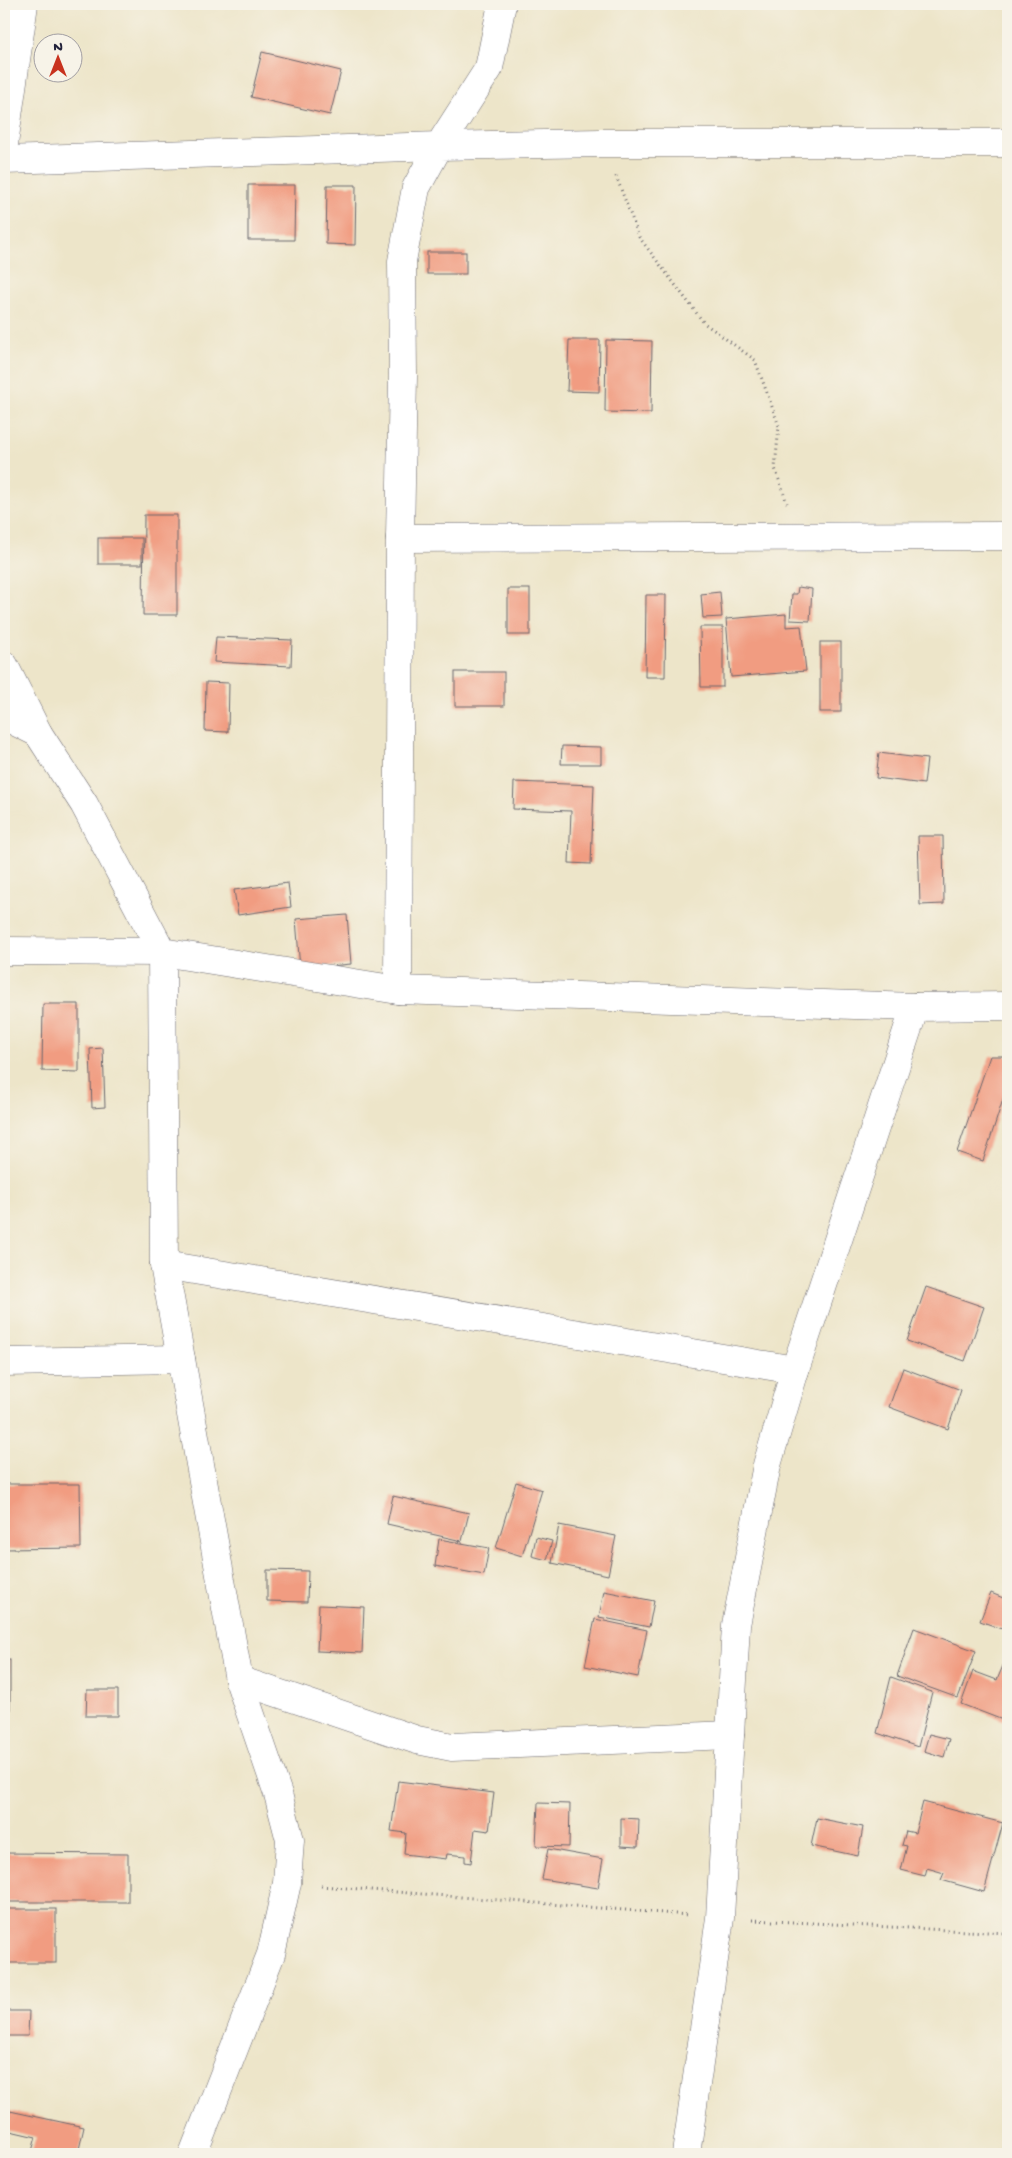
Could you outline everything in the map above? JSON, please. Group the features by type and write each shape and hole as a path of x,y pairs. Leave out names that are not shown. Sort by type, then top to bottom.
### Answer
{"street":[{"path":"4,144 24,4"},
{"path":"398,990 400,538 403,376 402,261 416,188 439,146 488,68 502,4"},
{"path":"4,160 439,146 601,143 1008,143"},
{"path":"400,538 1008,536"},
{"path":"4,665 38,734 84,804 162,952 164,1266 239,1680 278,1794 290,1840 287,1884 271,1954 193,2154"},
{"path":"4,716 38,734"},
{"path":"4,951 162,952 398,990 915,1007 1008,1006"},
{"path":"686,2154 720,1918 736,1625 767,1465 795,1370 915,1007"},
{"path":"164,1266 795,1370"},
{"path":"4,1362 180,1359"},
{"path":"239,1680 417,1740 452,1747 730,1735"}],"path":[{"path":"601,143 610,160 639,237 704,323 755,360 779,426 775,468 787,504"},
{"path":"287,1884 720,1918 1008,1934"}],"building":[{"path":"262,52 341,71 330,115 251,97"},
{"path":"248,185 295,185 294,240 248,240"},
{"path":"327,185 356,185 355,245 326,244"},
{"path":"427,252 466,252 466,274 427,274"},
{"path":"569,340 600,340 599,392 567,391"},
{"path":"606,340 652,341 651,413 605,412"},
{"path":"144,515 177,515 177,615 143,615"},
{"path":"98,538 142,538 142,564 98,564"},
{"path":"798,587 812,589 810,621 790,620 792,594 797,594"},
{"path":"508,589 530,589 530,635 508,635"},
{"path":"720,592 722,617 703,618 701,594"},
{"path":"646,595 666,595 665,677 645,677"},
{"path":"786,614 786,627 801,626 806,671 731,677 726,619"},
{"path":"700,627 723,627 723,687 701,687"},
{"path":"216,637 292,640 291,666 214,662"},
{"path":"820,642 841,642 841,712 820,712"},
{"path":"455,672 504,672 504,706 455,706"},
{"path":"206,682 229,683 228,732 205,731"},
{"path":"562,746 601,747 601,764 561,764"},
{"path":"879,753 927,759 924,784 876,778"},
{"path":"514,782 594,785 591,864 569,863 571,811 513,809"},
{"path":"918,836 943,836 944,904 920,905"},
{"path":"288,883 291,907 238,915 234,890"},
{"path":"347,915 351,964 300,969 296,919"},
{"path":"43,1004 79,1004 79,1072 42,1071"},
{"path":"103,1048 105,1107 92,1108 90,1049"},
{"path":"990,1056 1008,1056 1008,1084 983,1161 957,1152"},
{"path":"926,1287 984,1307 965,1361 907,1341"},
{"path":"903,1368 961,1390 948,1429 889,1407"},
{"path":"516,1482 542,1490 522,1556 496,1548"},
{"path":"4,1484 80,1484 81,1548 4,1549"},
{"path":"393,1496 469,1513 462,1541 387,1524"},
{"path":"559,1525 616,1536 608,1575 552,1563"},
{"path":"536,1537 552,1541 547,1560 532,1556"},
{"path":"439,1539 489,1548 484,1575 435,1566"},
{"path":"267,1570 308,1571 307,1602 267,1601"},
{"path":"604,1591 654,1601 649,1627 599,1617"},
{"path":"991,1593 1008,1600 1008,1631 980,1621"},
{"path":"319,1605 364,1607 362,1653 317,1651"},
{"path":"595,1619 647,1630 638,1677 585,1666"},
{"path":"914,1628 976,1651 958,1698 897,1676"},
{"path":"4,1660 10,1660 10,1716 4,1716"},
{"path":"1005,1661 1008,1662 1008,1722 961,1704 973,1671 997,1680"},
{"path":"891,1677 932,1692 918,1747 877,1733"},
{"path":"87,1690 118,1690 118,1716 86,1716"},
{"path":"929,1734 949,1739 944,1757 924,1751"},
{"path":"398,1781 494,1793 489,1831 475,1829 471,1863 465,1862 465,1856 447,1854 446,1859 404,1854 406,1833 391,1831"},
{"path":"923,1802 1003,1823 984,1892 941,1880 944,1873 927,1868 925,1876 901,1870 907,1846 902,1845 906,1831 915,1833"},
{"path":"538,1803 570,1804 569,1847 536,1846"},
{"path":"621,1818 639,1819 638,1847 621,1846"},
{"path":"817,1818 863,1827 858,1856 811,1846"},
{"path":"548,1849 603,1859 598,1888 542,1879"},
{"path":"4,1853 128,1854 128,1902 4,1902"},
{"path":"4,1909 56,1909 56,1963 4,1963"},
{"path":"4,2011 29,2011 28,2036 4,2036"},
{"path":"10,2111 84,2127 78,2154 46,2154 32,2151 36,2137 6,2130"}]}
